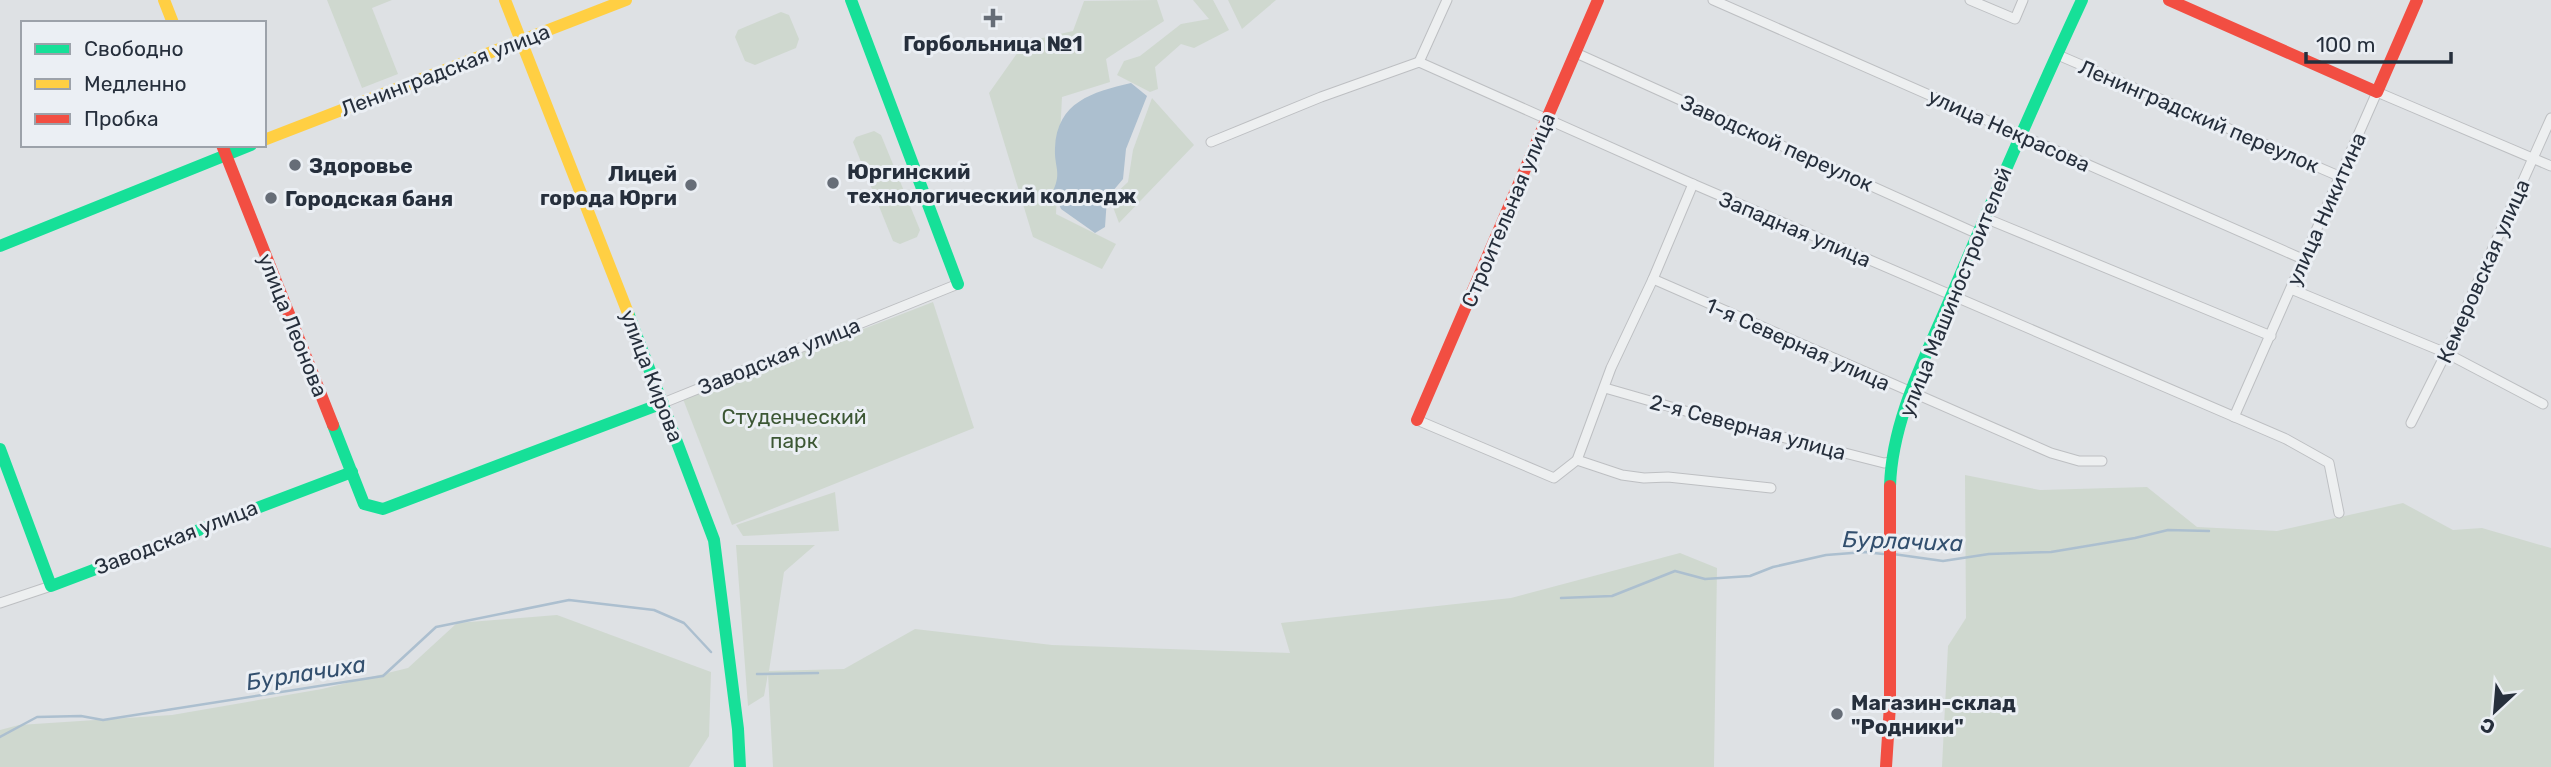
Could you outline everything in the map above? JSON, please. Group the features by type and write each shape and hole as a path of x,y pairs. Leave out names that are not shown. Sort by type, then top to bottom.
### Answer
{"street":[{"path":"164,0 172,21"},
{"name":"улица Кирова","path":"505,0 663,403 716,551 738,729 740,767"},
{"name":"Ленинградская улица","path":"266,139 626,0"},
{"path":"851,0 958,284"},
{"path":"1211,142 1321,97 1419,62 1447,0"},
{"name":"Строительная улица","path":"1417,420 1598,0"},
{"name":"улица Некрасова","path":"1713,0 2305,260"},
{"path":"1970,0 2015,19 2024,0"},
{"name":"улица Машиностроителей","path":"1886,767 1892,658 1888,579 1891,463 1911,393 2019,135 2082,0"},
{"path":"2169,0 2551,166"},
{"name":"улица Никитина","path":"2234,417 2417,0"},
{"name":"Заводской переулок","path":"1576,52 1978,234"},
{"name":"Ленинградский переулок","path":"2058,55 2341,177"},
{"name":"Западная улица","path":"1419,62 1951,297 2286,439 2329,463 2339,513"},
{"name":"Кемеровская улица","path":"2412,423 2551,118"},
{"path":"0,247 224,150"},
{"name":"улица Леонова","path":"224,150 364,504"},
{"path":"1417,420 1555,478 1577,460 1611,368 1653,279 1693,184"},
{"path":"1985,218 2271,336"},
{"name":"1-я Северная улица","path":"1653,279 2051,453 2079,461 2102,461"},
{"name":"Заводская улица","path":"364,504 383,509 663,403 958,284"},
{"path":"2291,289 2446,353 2543,404"},
{"name":"2-я Северная улица","path":"1605,388 1727,423 1891,463"},
{"path":"0,449 51,586"},
{"path":"1577,460 1622,475 1771,488"},
{"name":"Заводская улица","path":"0,603 352,472"}],"green space":[{"path":"327,0 392,0 372,8 398,74 362,88"},
{"path":"1157,0 1164,21 1106,59 1110,82 1062,97 1056,214 1116,244 1102,269 1033,237 989,93 1025,42 1073,31 1084,1"},
{"path":"1193,0 1213,0 1229,30 1194,48 1181,44 1155,67 1158,89 1150,92 1117,75 1124,61 1140,56 1181,24 1209,19"},
{"path":"1228,0 1276,0 1242,29"},
{"path":"781,12 789,15 799,39 796,48 755,65 745,61 735,37 738,30"},
{"path":"1152,98 1194,145 1119,223 1110,199 1128,182 1133,150"},
{"path":"874,131 881,135 920,230 917,237 900,244 893,241 853,142 856,137"},
{"name":"Студенческий парк","path":"933,302 974,428 732,525 683,399"},
{"path":"1965,475 2040,490 2147,487 2197,527 2277,531 2403,503 2453,530 2482,528 2551,548 2551,767 1942,767 1948,646 1966,618"},
{"path":"835,492 839,531 743,536 736,525"},
{"path":"736,545 815,545 784,572 769,671 844,669 915,629 1052,645 1290,653 1281,623 1511,598 1680,553 1717,568 1714,767 773,767 768,674 764,696 748,706"},
{"path":"557,615 711,672 709,736 689,767 0,767 0,730 19,725 172,715 322,689 408,668 457,623"}],"water":[{"path":"1131,83 1147,96 1126,149 1123,179 1107,198 1105,227 1095,233 1061,209 1053,191 1057,174 1057,132 1062,120 1079,102 1103,90"}],"waterway":[{"name":"Бурлачиха","path":"1893,554 1943,561 1989,554 2051,552 2168,530 2209,531"},
{"name":"Бурлачиха","path":"1561,598 1612,596 1675,571 1705,579 1750,576 1773,567 1826,555 1865,552 1883,554"},
{"name":"Бурлачиха","path":"0,737 37,717 81,716 103,720 383,676 436,627 569,600 654,610 684,623 711,652"},
{"name":"Бурлачиха","path":"757,674 818,673"}],"traffic: fast":[{"path":"851,0 958,284"},
{"path":"1890,486 1897,437 1911,390 2082,0"},
{"path":"0,246 246,147"},
{"path":"628,313 714,540 738,729 740,767"},
{"path":"333,425 364,504 383,509 663,403"},
{"path":"0,449 51,586 352,472"}],"traffic: slow":[{"path":"164,0 172,21"},
{"path":"505,0 628,313"},
{"path":"266,139 626,0"}],"traffic: jam":[{"path":"1417,420 1598,0"},
{"path":"2169,0 2377,92 2417,0"},
{"path":"223,147 333,425"},
{"path":"1886,767 1890,705 1890,486"}],"place":[{"name":"Горбольница №1","path":"993,18"},
{"name":"Здоровье","path":"295,165"},
{"name":"Юргинский технологический колледж","path":"833,183"},
{"name":"Лицей города Юрги","path":"691,185"},
{"name":"Городская баня","path":"271,198"},
{"name":"Магазин-склад \"Родники\"","path":"1837,714"}]}
